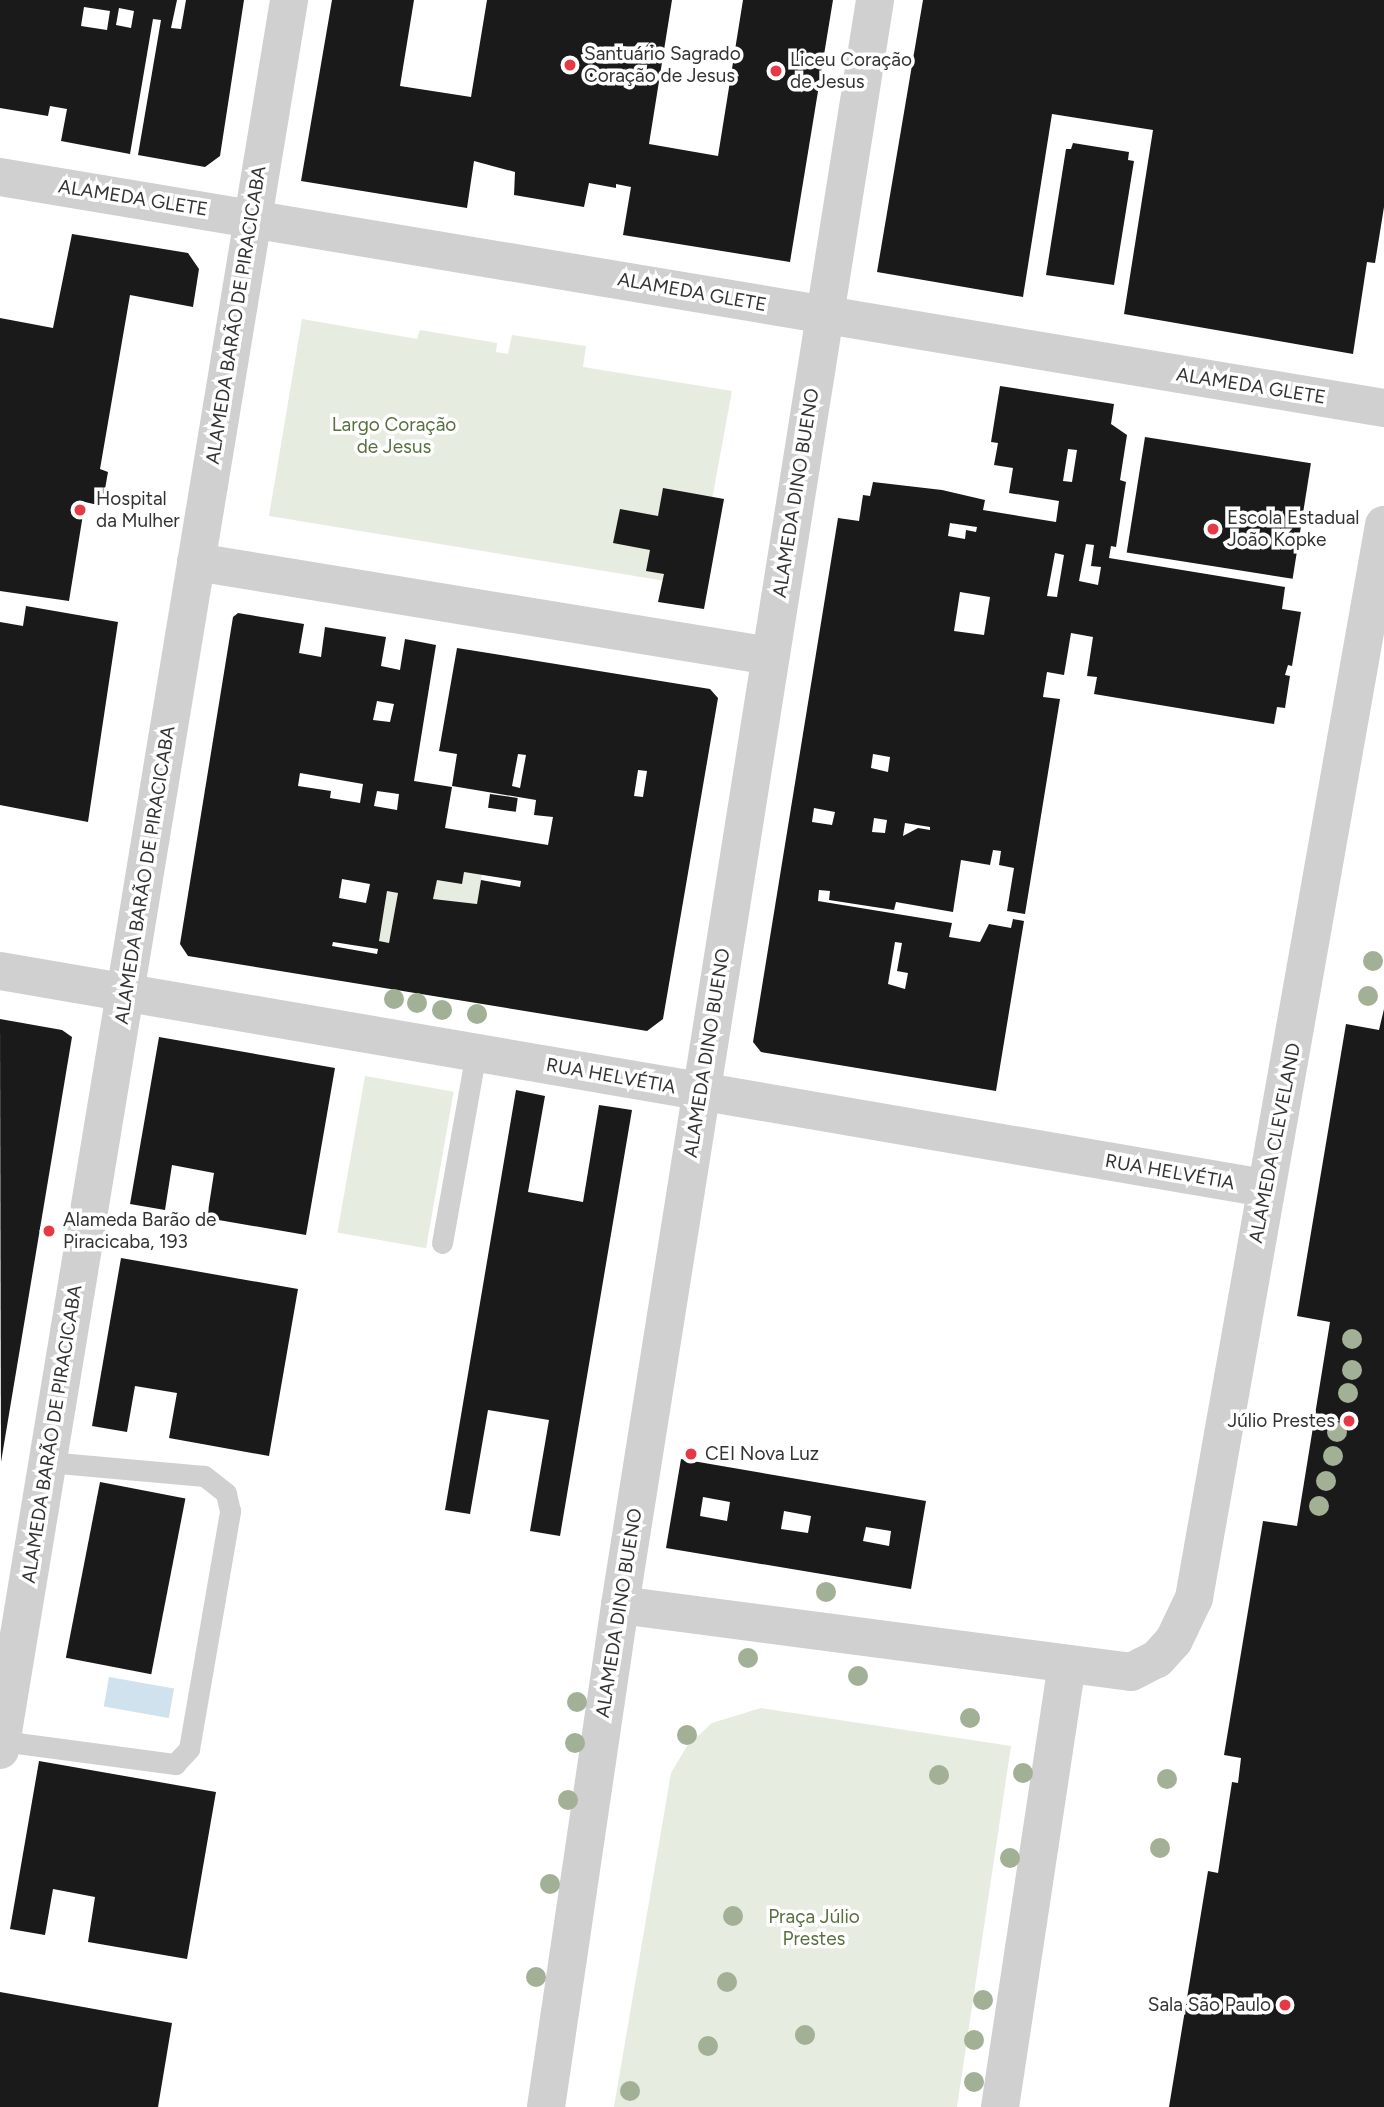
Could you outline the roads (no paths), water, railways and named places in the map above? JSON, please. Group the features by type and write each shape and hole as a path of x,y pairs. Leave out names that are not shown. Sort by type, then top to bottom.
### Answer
{"street":[{"name":"ALAMEDA BARÃO DE PIRACICABA","path":"1,1745 289,0"},
{"name":"ALAMEDA DINO BUENO","path":"546,2107 620,1605 875,0"},
{"name":"ALAMEDA GLETE","path":"0,177 1384,408"},
{"name":"ALAMEDA CLEVELAND","path":"1067,1665 1131,1672 1143,1668 1174,1640 1194,1598 1264,1188 1306,986 1384,525"},
{"path":"196,562 770,656"},
{"name":"RUA HELVÉTIA","path":"0,971 1264,1188"},
{"path":"620,1605 1067,1665 1000,2107"}],"lane":[{"path":"442,1243 476,1053"},
{"path":"1,1745 175,1764 190,1749 230,1511 226,1493 204,1476 48,1462"}],"water":[{"path":"109,1677 174,1688 169,1718 104,1707"}],"place":[{"name":"Santuário Sagrado Coração de Jesus","path":"570,65"},
{"name":"Liceu Coração de Jesus","path":"776,71"},
{"name":"Hospital da Mulher","path":"80,510"},
{"name":"Escola Estadual João Kopke","path":"1213,529"},
{"name":"Alameda Barão de Piracicaba, 193","path":"49,1231"},
{"name":"Júlio Prestes","path":"1349,1421"},
{"name":"CEI Nova Luz","path":"691,1454"},
{"name":"Sala São Paulo","path":"1285,2005"}],"park label":[{"name":"Largo Coração de Jesus","path":"394,436"},
{"name":"Praça Júlio Prestes","path":"814,1928"}]}
